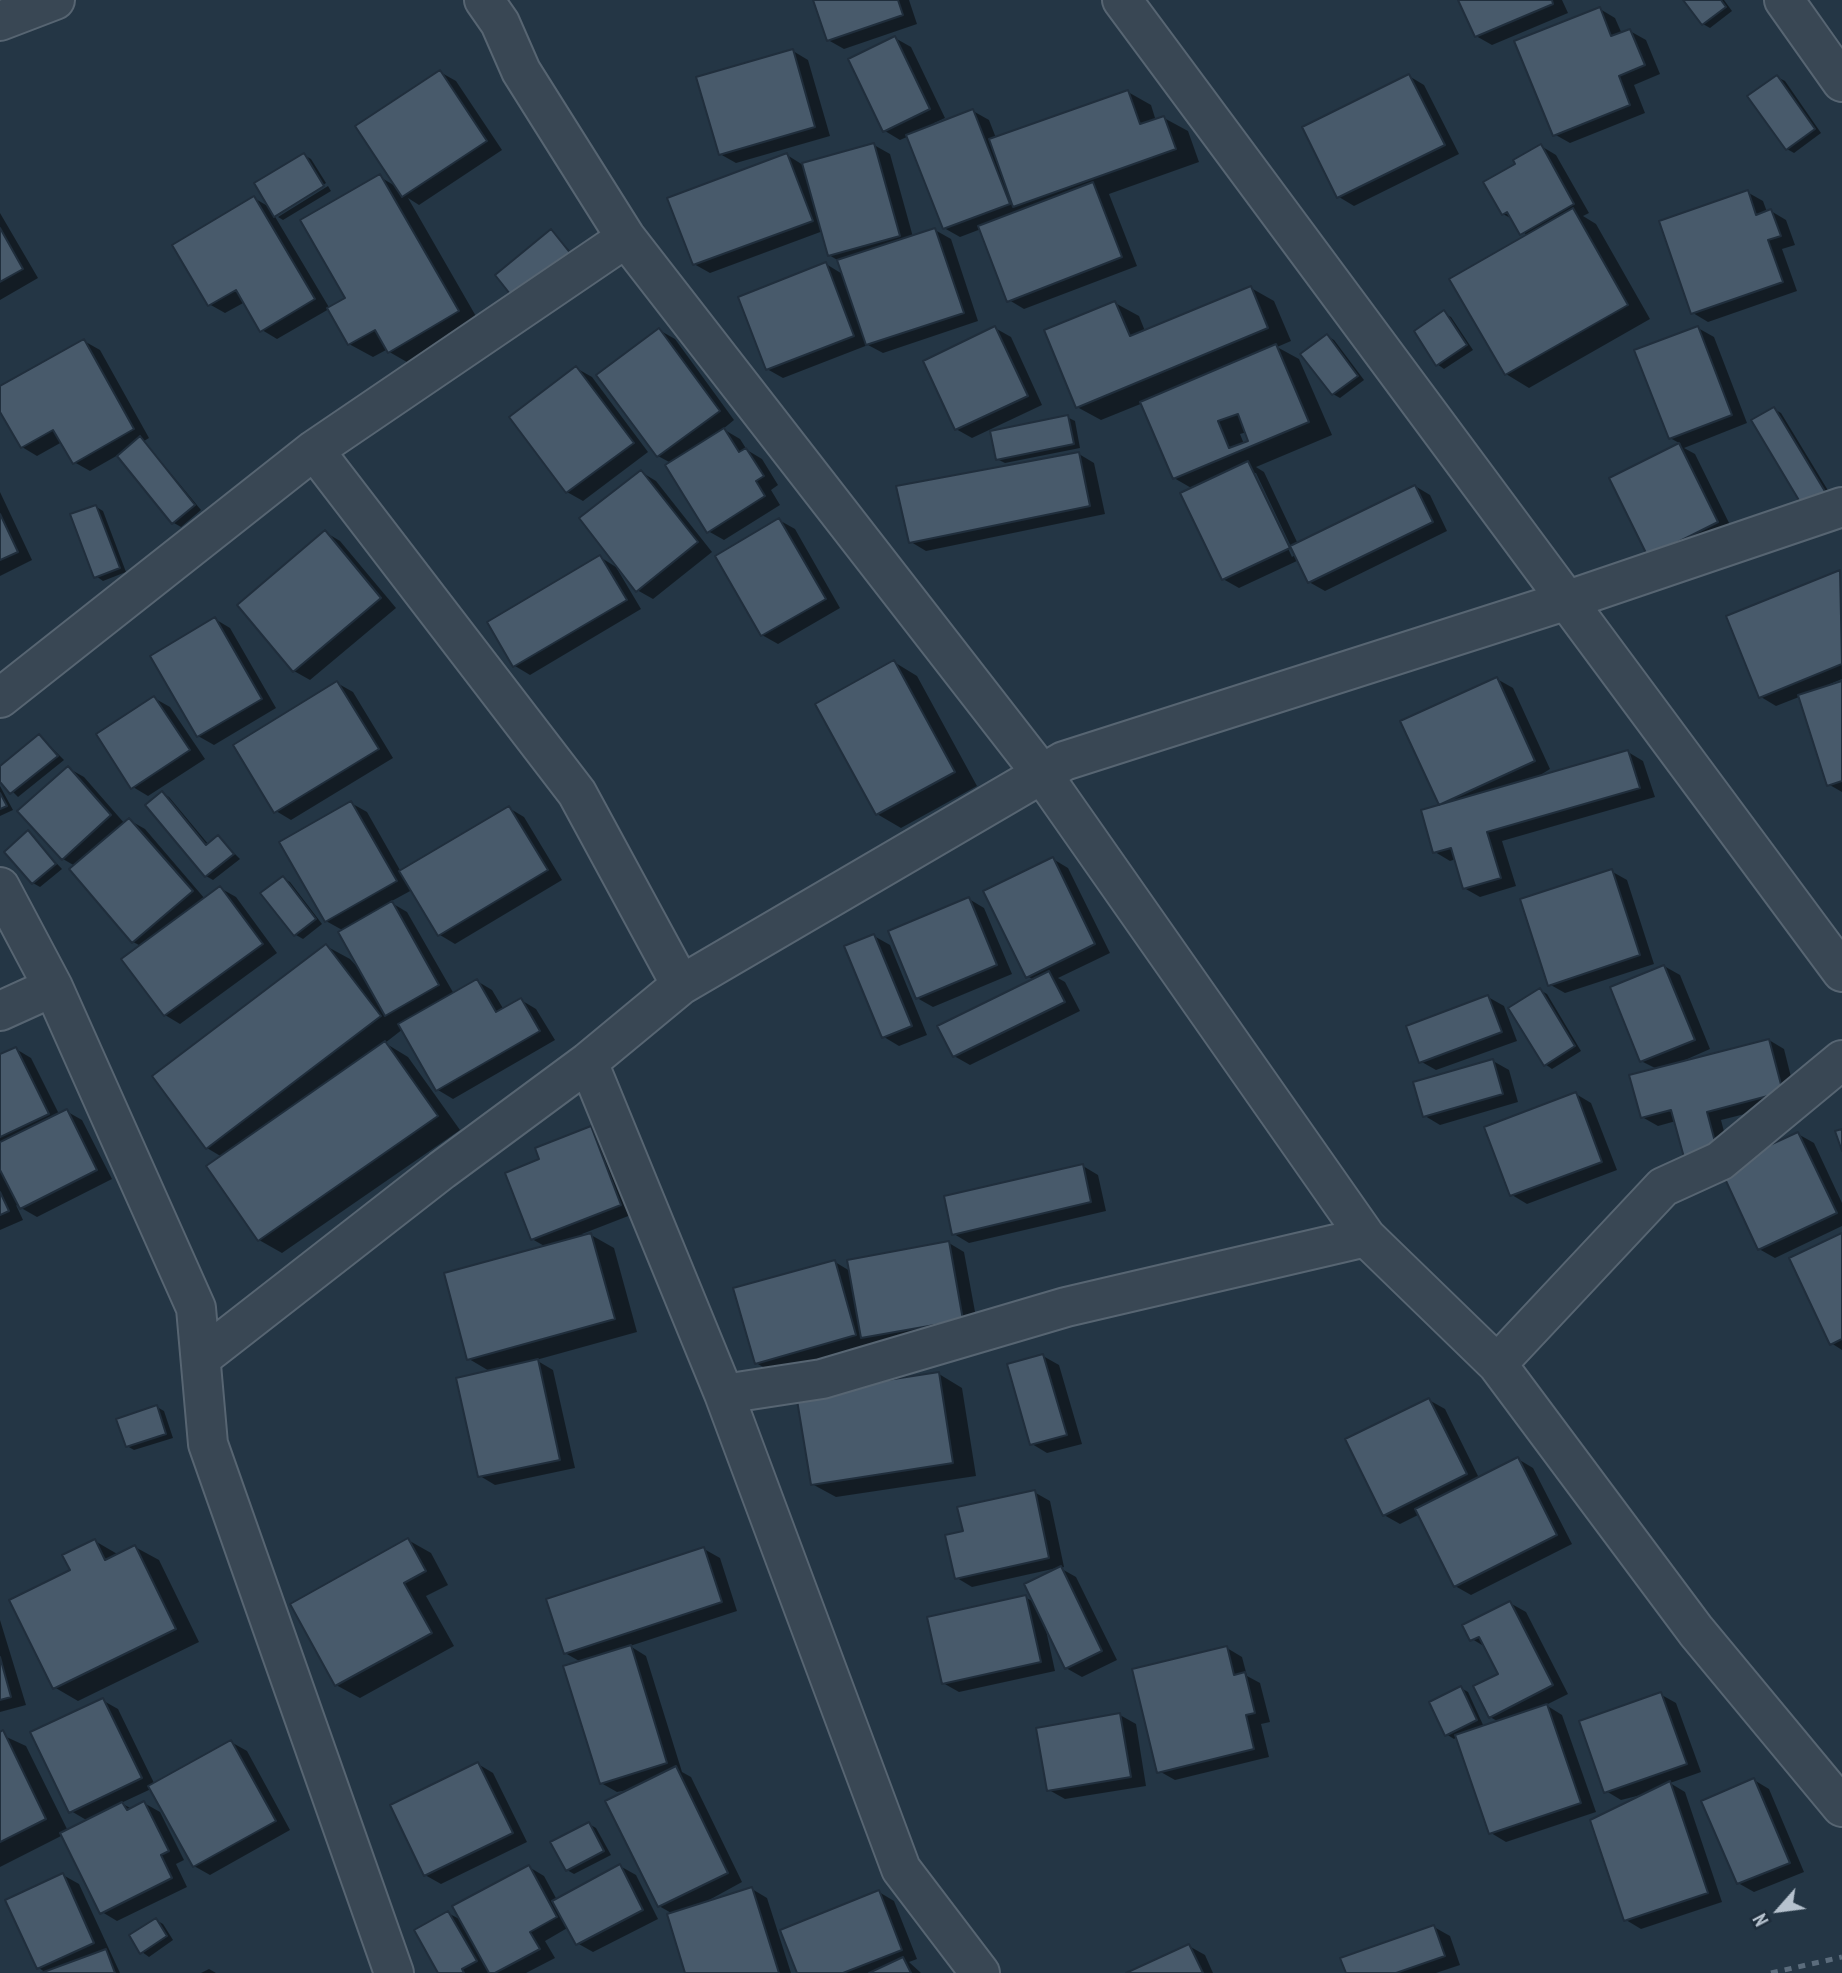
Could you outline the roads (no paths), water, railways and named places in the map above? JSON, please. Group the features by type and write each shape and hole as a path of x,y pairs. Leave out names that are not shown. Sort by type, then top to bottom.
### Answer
{"street":[{"path":"0,21 55,0"},
{"path":"484,0 500,23 521,71 626,238 1042,774 1366,1237 1497,1364 1696,1631 1842,1807"},
{"path":"1122,0 1842,972"},
{"path":"1784,0 1842,82"},
{"path":"0,698 314,450 626,238"},
{"path":"314,450 577,793 681,985"},
{"path":"201,1358 442,1170 588,1062 681,985 1064,761 1568,600 1842,507"},
{"path":"0,887 53,987 196,1308 208,1444 394,1973"},
{"path":"0,1011 53,987"},
{"path":"1497,1364 1663,1187 1720,1161 1842,1060"},
{"path":"588,1062 724,1394 901,1869 979,1973"},
{"path":"724,1394 822,1379 1066,1307 1366,1237"},
{"path":"196,1308 251,1319"}],"railway":[{"path":"1771,1973 1842,1957"}]}
